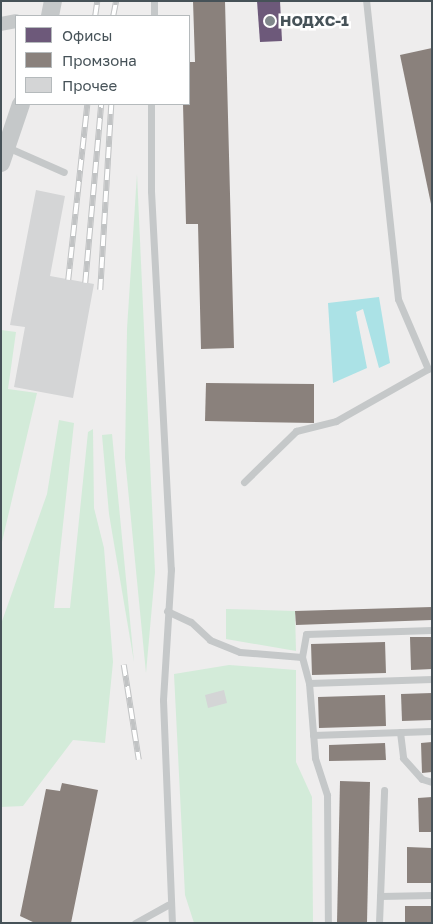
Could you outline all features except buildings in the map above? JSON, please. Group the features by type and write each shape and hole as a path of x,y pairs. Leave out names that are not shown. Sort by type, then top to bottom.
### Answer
{"street":[{"path":"1,24 15,21"},
{"path":"4,155 21,105"}],"lane":[{"path":"154,1 154,15"},
{"path":"244,482 296,431 336,421 428,369 398,299 366,1"},
{"path":"151,105 151,191 171,569 167,611 164,700 168,905 172,923"},
{"path":"4,155 64,172"},
{"path":"167,611 191,622 210,640 240,652 302,657"},
{"path":"328,923 327,794 313,735 309,684 302,657 306,634 432,630"},
{"path":"309,684 432,679"},
{"path":"313,735 432,731"},
{"path":"400,732 403,758 422,779 432,782"},
{"path":"380,923 384,790"},
{"path":"380,896 432,895"},
{"path":"135,923 168,905"}],"green space":[{"path":"137,174 155,572 146,673 125,458 127,329"},
{"path":"1,330 16,332 8,389 37,393 1,546"},
{"path":"59,420 74,423 54,608 70,608 88,432 93,429 94,508 104,548 113,662 105,743 73,740 23,806 1,807 1,624 47,494"},
{"path":"112,434 134,662 109,514 102,435"},
{"path":"226,609 295,611 296,651 226,639"},
{"path":"229,665 296,670 296,762 312,797 313,923 194,923 185,895 174,674"}],"water":[{"path":"379,297 390,363 379,368 363,309 356,312 367,368 333,383 328,303"}],"railway":[{"path":"95,15 97,1"},
{"path":"113,15 116,1"},
{"path":"68,280 87,105"},
{"path":"85,283 101,105"},
{"path":"100,290 111,105"},
{"path":"124,665 139,760"}],"place":[{"name":"НОДХС-1","path":"270,21"}]}
